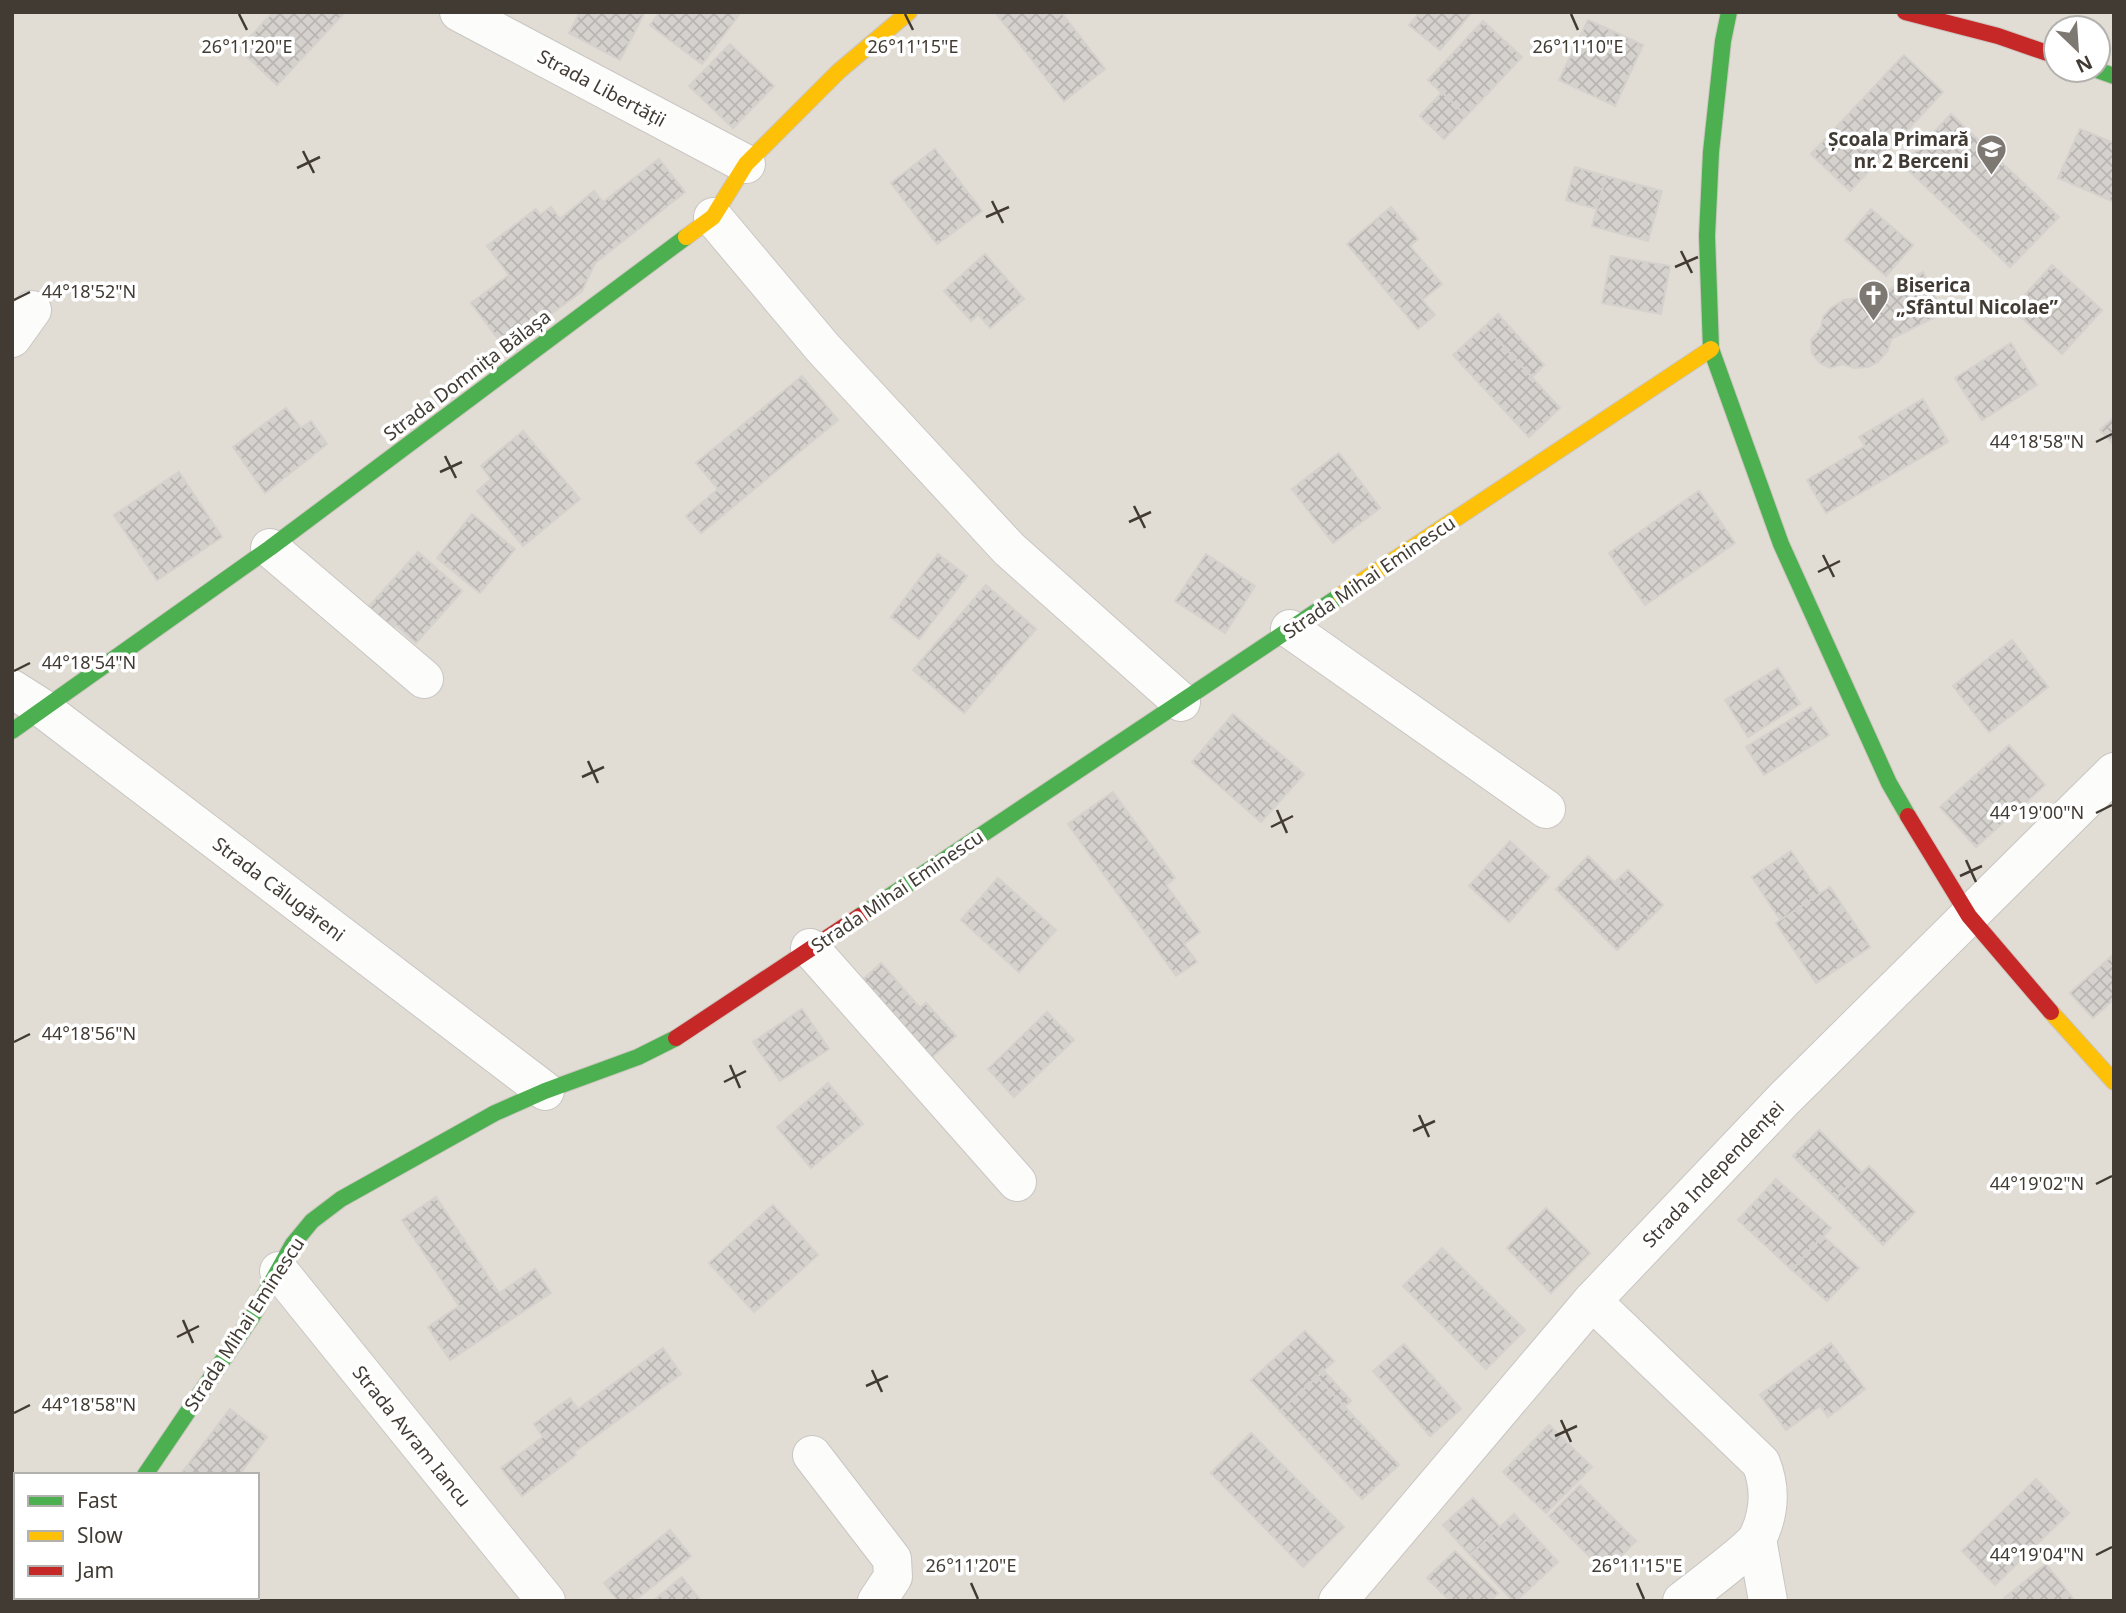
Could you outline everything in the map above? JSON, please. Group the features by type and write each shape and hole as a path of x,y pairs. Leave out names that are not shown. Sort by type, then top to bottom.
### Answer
{"street":[{"name":"Strada Libertății","path":"459,12 746,164"},
{"name":"Strada Domnița Bălașa","path":"12,731 27,699 270,548 713,217 746,164 839,71 909,12"},
{"path":"1729,12 1723,41 1710,164 1707,236 1711,349 1781,544 1889,783 1928,854 1969,916 2004,959 2114,1082"},
{"path":"1905,12 1998,36 2042,51"},
{"path":"713,217 823,348 1009,549 1181,702"},
{"name":"Strada Mihai Eminescu","path":"146,1473 252,1317 293,1244 312,1222 341,1199 495,1113 545,1091 638,1057 676,1038 1711,349"},
{"path":"270,548 424,679"},
{"path":"1290,629 1546,809"},
{"name":"Strada Călugăreni","path":"27,699 545,1091"},
{"name":"Strada Independenței","path":"1338,1601 1592,1301 1784,1099 2114,772"},
{"path":"810,948 1017,1182"},
{"name":"Strada Avram Iancu","path":"279,1271 546,1601"},
{"path":"1592,1301 1761,1463 1768,1479 1770,1497 1757,1539 1768,1601"},
{"path":"812,1455 892,1559 893,1577 877,1601"},
{"path":"1682,1601 1757,1539"}],"shaded area":[{"path":"12,12 2114,12 2114,1601 12,1601"}],"building":[{"path":"273,12 345,12 277,85 239,49"},
{"path":"580,12 645,12 620,60 569,33"},
{"path":"660,12 741,12 702,64 650,25"},
{"path":"995,12 1061,12 1105,69 1064,101"},
{"path":"1420,12 1472,12 1440,50 1409,25"},
{"path":"1588,20 1643,45 1615,106 1559,80"},
{"path":"1483,21 1522,57 1466,116 1428,80"},
{"path":"730,44 774,86 733,128 689,86"},
{"path":"1904,55 1943,92 1850,191 1811,154"},
{"path":"1442,92 1466,116 1444,139 1420,116"},
{"path":"1951,114 2059,217 2010,267 1903,165"},
{"path":"2080,129 2114,143 2114,202 2058,178"},
{"path":"935,149 982,211 937,244 891,183"},
{"path":"659,159 685,192 595,263 582,291 505,348 471,303 509,275 487,246 536,209 540,215 551,207 560,219 594,191 603,202"},
{"path":"1575,167 1606,176 1597,209 1566,200"},
{"path":"1606,176 1662,191 1648,241 1592,226"},
{"path":"1391,207 1418,239 1410,246 1442,284 1422,300 1435,315 1418,329 1347,244"},
{"path":"1871,209 1913,245 1886,276 1845,240"},
{"path":"985,254 1024,299 990,328 978,314 971,321 944,291"},
{"path":"1611,256 1670,266 1661,314 1602,303"},
{"path":"2052,265 2102,310 2062,354 2012,309"},
{"name":"Biserica „Sfântul Nicolae”","path":"1923,272 1943,313 1891,339 1888,350 1878,362 1868,367 1854,368 1843,364 1830,368 1820,363 1812,353 1811,340 1821,328 1823,317 1831,308 1844,300 1868,300"},
{"path":"1498,314 1544,365 1532,377 1485,326"},
{"path":"1485,326 1560,408 1529,437 1453,355"},
{"path":"2011,343 2037,385 1982,420 1955,378"},
{"path":"802,376 838,420 701,533 686,516 718,489 696,463"},
{"path":"1923,399 1948,442 1826,513 1807,480 1865,446 1859,437"},
{"path":"286,408 301,428 311,421 327,444 265,493 233,447"},
{"path":"2114,417 2114,445 2100,430"},
{"path":"523,431 580,499 523,546 477,491 491,479 481,466"},
{"path":"1339,453 1380,508 1333,543 1292,489"},
{"path":"179,472 222,537 157,580 114,515"},
{"path":"1699,491 1735,543 1645,605 1609,553"},
{"path":"472,514 515,549 480,593 437,558"},
{"path":"418,552 462,591 416,643 396,625 387,636 362,614"},
{"path":"938,554 967,576 919,639 891,617"},
{"path":"1206,554 1255,586 1225,633 1175,601"},
{"path":"986,585 1036,629 964,713 913,670"},
{"path":"2012,640 2048,687 1989,732 1953,686"},
{"path":"1778,668 1800,704 1748,737 1725,700"},
{"path":"1811,707 1829,735 1764,775 1746,747"},
{"path":"1233,714 1304,774 1261,822 1192,762"},
{"path":"2009,745 2045,785 1976,847 1940,807"},
{"path":"1113,792 1175,878 1166,885 1200,932 1184,944 1197,962 1176,976 1068,824"},
{"path":"1510,841 1549,877 1509,922 1469,886"},
{"path":"1791,851 1820,894 1781,921 1752,877"},
{"path":"1588,856 1650,918 1617,950 1556,889"},
{"path":"1628,870 1663,905 1650,918 1615,882"},
{"path":"998,878 1056,930 1019,972 961,920"},
{"path":"1830,887 1870,947 1816,983 1776,923"},
{"path":"2114,954 2114,999 2093,1018 2070,993"},
{"path":"881,963 920,1008 926,1003 956,1036 922,1066 854,988"},
{"path":"802,1009 829,1049 780,1081 753,1042"},
{"path":"1047,1012 1074,1040 1014,1097 988,1069"},
{"path":"828,1083 863,1124 811,1168 777,1127"},
{"path":"1819,1130 1862,1173 1836,1198 1793,1156"},
{"path":"1869,1166 1915,1212 1883,1245 1836,1198"},
{"path":"1776,1179 1831,1228 1792,1270 1738,1220"},
{"path":"436,1197 499,1293 535,1269 551,1293 450,1360 428,1327 459,1306 402,1220"},
{"path":"773,1205 818,1255 754,1312 709,1263"},
{"path":"1546,1208 1590,1253 1551,1293 1507,1248"},
{"path":"1823,1236 1859,1268 1827,1301 1792,1270"},
{"path":"1442,1248 1525,1330 1486,1369 1403,1286"},
{"path":"1305,1331 1334,1361 1280,1411 1251,1380"},
{"path":"1831,1343 1865,1389 1828,1417 1820,1406 1786,1430 1760,1395"},
{"path":"1404,1344 1461,1409 1430,1436 1373,1371"},
{"path":"663,1348 681,1374 574,1452 576,1455 522,1496 501,1468 543,1437 534,1424 570,1398 578,1409"},
{"path":"1324,1371 1351,1401 1344,1407 1317,1377"},
{"path":"1317,1377 1399,1465 1362,1499 1280,1411"},
{"path":"230,1409 267,1437 240,1473 182,1473"},
{"path":"1549,1425 1592,1467 1546,1513 1503,1472"},
{"path":"1251,1433 1344,1527 1303,1567 1211,1473"},
{"path":"2036,1479 2069,1513 1995,1585 1962,1551"},
{"path":"1580,1485 1636,1541 1605,1572 1549,1516"},
{"path":"1473,1498 1500,1527 1470,1555 1443,1525"},
{"path":"1514,1514 1558,1562 1516,1601 1513,1601 1470,1555"},
{"path":"670,1530 691,1556 634,1601 618,1601 604,1583"},
{"path":"1455,1551 1498,1593 1490,1601 1450,1601 1427,1578"},
{"path":"2046,1564 2075,1601 2007,1601 2004,1598"},
{"path":"682,1577 701,1601 653,1601"}],"traffic: fast":[{"path":"1729,12 1723,41 1711,152 1707,236 1711,349 1781,544 1889,783 1908,816"},
{"path":"12,731 270,548 686,237"},
{"path":"860,916 1341,595"},
{"path":"146,1473 252,1317 293,1244 312,1221 341,1199 495,1113 545,1091 638,1057 676,1038"}],"traffic: slow":[{"path":"686,237 713,217 746,164 839,71 909,12"},
{"path":"1341,595 1711,349"},
{"path":"2051,1012 2114,1082"}],"traffic: jam":[{"path":"1905,12 1998,36 2042,51"},
{"path":"1908,816 1969,916 2051,1012"},
{"path":"676,1038 860,916"}],"place":[{"name":"Școala Primară nr. 2 Berceni","path":"1992,177"},
{"name":"Biserica „Sfântul Nicolae”","path":"1873,323"}]}
